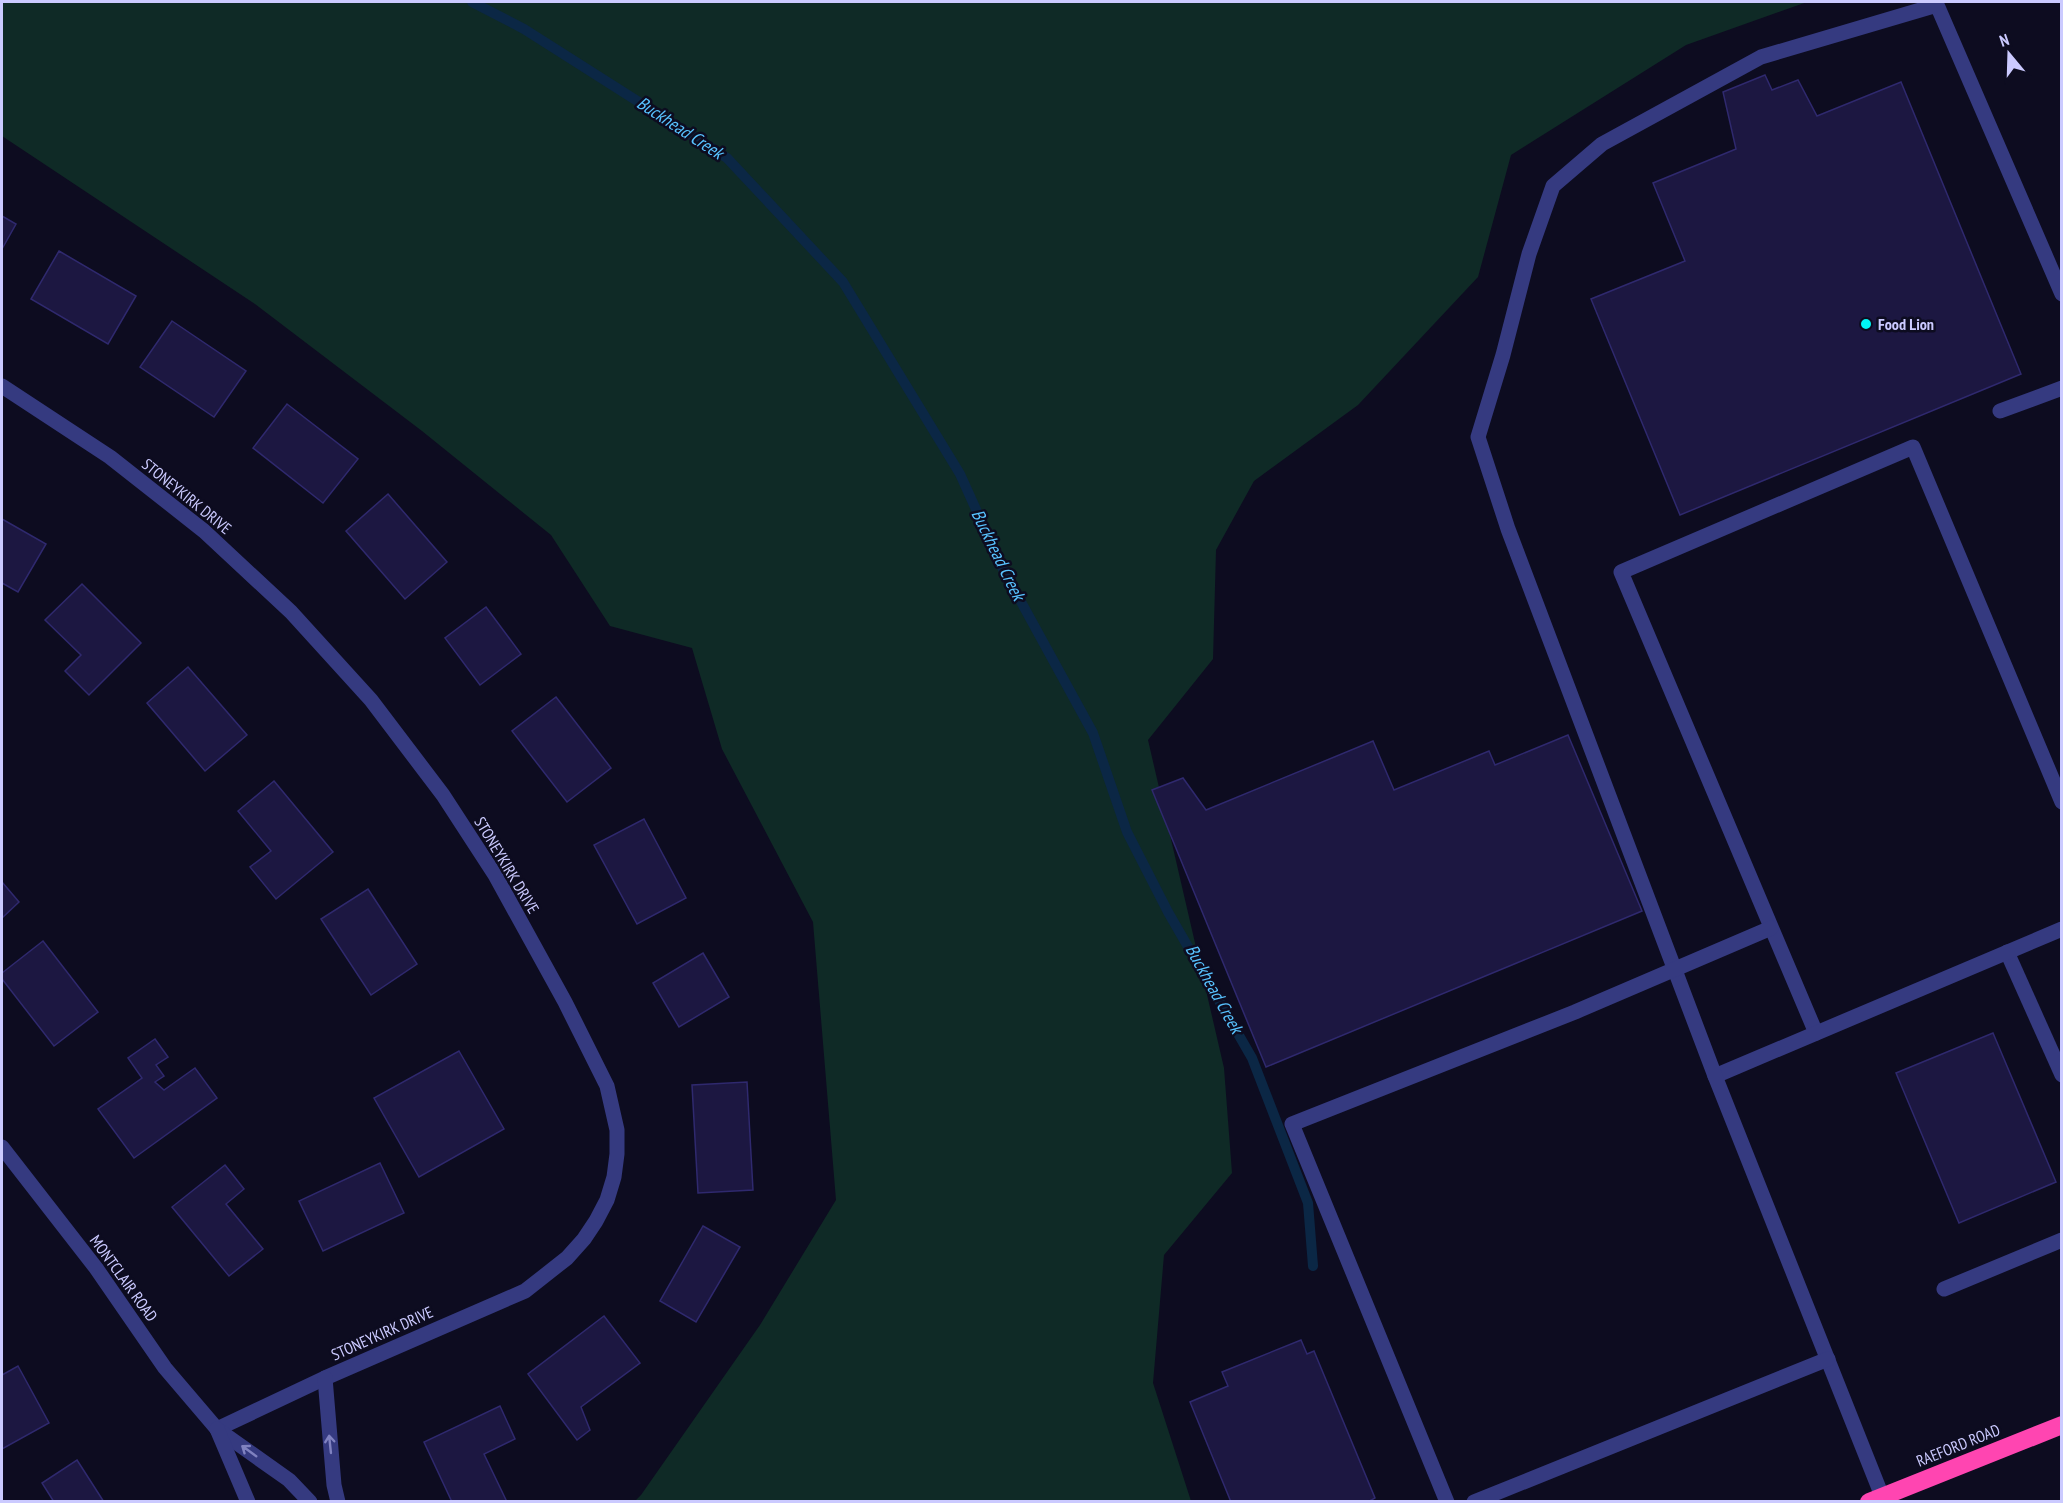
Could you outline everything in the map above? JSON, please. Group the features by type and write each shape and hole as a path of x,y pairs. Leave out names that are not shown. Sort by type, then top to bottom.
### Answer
{"highway":[{"name":"RAEFORD ROAD","path":"1876,1499 2061,1425"}],"street":[{"path":"1876,1499 1828,1359 1715,1076 1508,529 1478,437 1503,355 1529,254 1553,186 1602,144 1761,57 1937,5 2061,294"},
{"name":"STONEYKIRK DRIVE","path":"2,386 110,457 204,531 291,612 371,700 444,795 495,875 565,1002 607,1086 617,1130 614,1178 607,1200 596,1221 567,1258 525,1291 326,1378 218,1429"},
{"path":"2000,411 2061,388"},
{"path":"1816,1033 1621,572 1913,447 2061,802"},
{"path":"1447,1502 1292,1124 1575,1012 1771,928"},
{"path":"1715,1076 2061,929"},
{"path":"2007,952 2061,1075"},
{"name":"MONTCLAIR ROAD","path":"2,1147 96,1268 165,1368 218,1429 289,1480 310,1502"},
{"path":"1944,1289 2061,1240"},
{"path":"1474,1502 1828,1359"},
{"name":"STONEYKIRK DRIVE","path":"326,1378 334,1485 338,1502"},
{"name":"MONTCLAIR ROAD","path":"218,1429 248,1502"}],"green space":[{"path":"2,2 1807,2 1686,45 1511,155 1478,277 1358,405 1254,481 1216,550 1213,659 1148,740 1224,1068 1232,1173 1164,1255 1153,1383 1191,1501 635,1501 760,1325 836,1200 813,922 722,749 692,648 610,626 551,535 422,431 255,304 2,136"}],"building":[{"path":"1765,75 1772,90 1798,80 1817,116 1901,82 2021,374 1680,515 1591,299 1685,261 1653,183 1736,149 1723,92"},
{"path":"2,216 16,224 2,249"},
{"path":"59,251 136,296 108,344 31,299"},
{"path":"172,321 246,371 214,417 140,367"},
{"path":"287,404 358,459 323,503 253,448"},
{"path":"388,494 447,562 405,599 346,531"},
{"path":"2,519 46,544 18,592 2,583"},
{"path":"82,584 141,643 89,695 65,671 81,655 45,620"},
{"path":"486,607 521,654 480,685 445,638"},
{"path":"188,667 247,735 205,771 147,703"},
{"path":"556,697 611,768 567,802 512,731"},
{"path":"1568,735 1642,911 1266,1067 1152,790 1183,778 1206,810 1373,741 1394,790 1489,751 1495,765"},
{"path":"274,781 333,852 276,899 250,867 271,851 238,811"},
{"path":"644,819 686,898 637,924 594,845"},
{"path":"2,882 19,902 2,918"},
{"path":"368,889 417,964 371,995 321,919"},
{"path":"43,941 98,1012 54,1046 2,979 2,973"},
{"path":"703,953 729,997 679,1027 653,983"},
{"path":"1993,1033 2056,1182 1959,1223 1896,1073"},
{"path":"155,1039 168,1057 156,1065 164,1076 155,1082 164,1090 195,1068 217,1098 134,1158 98,1109 142,1078 128,1058"},
{"path":"459,1051 504,1129 419,1177 374,1098"},
{"path":"747,1082 753,1190 698,1193 692,1085"},
{"path":"380,1163 404,1213 323,1251 299,1201"},
{"path":"225,1165 244,1189 226,1204 263,1249 229,1276 172,1207"},
{"path":"703,1226 740,1247 696,1322 660,1301"},
{"path":"604,1316 640,1363 581,1407 590,1430 577,1440 528,1374"},
{"path":"1301,1340 1307,1354 1314,1351 1375,1498 1368,1502 1231,1502 1190,1402 1228,1386 1222,1372"},
{"path":"18,1366 49,1423 2,1449 2,1375"},
{"path":"500,1406 515,1439 484,1454 507,1502 452,1502 424,1442"},
{"path":"77,1460 104,1502 54,1502 42,1483"}],"waterway":[{"name":"Buckhead Creek","path":"472,2 524,29 727,158 843,282 960,474 1002,567 1093,733 1127,832 1168,912 1252,1058 1308,1203 1313,1266"}],"place":[{"name":"Food Lion","path":"1866,324"}]}
